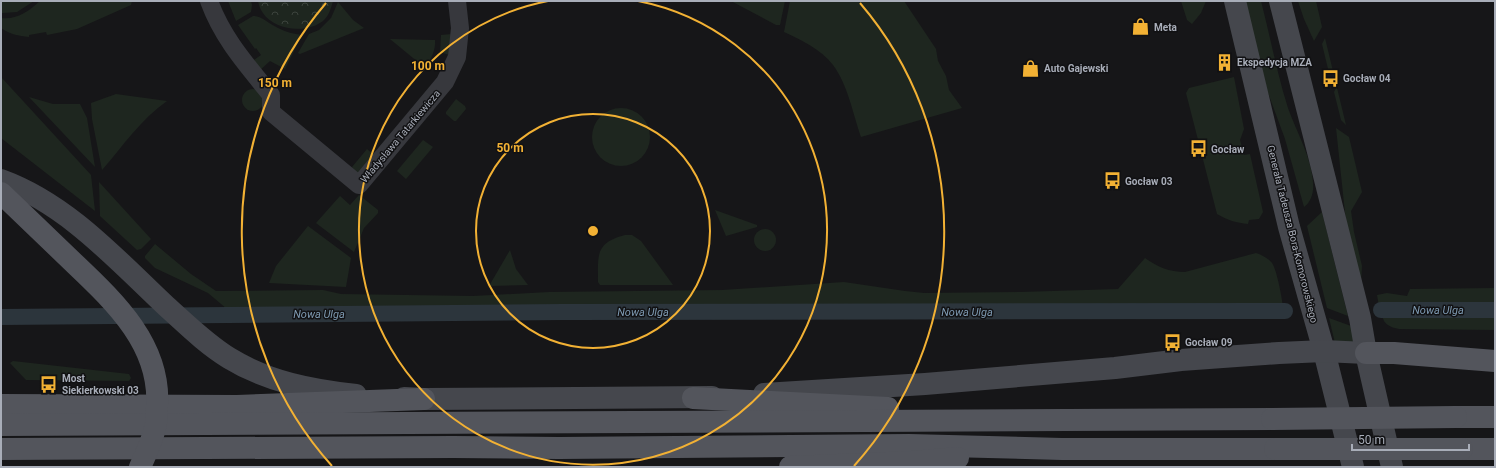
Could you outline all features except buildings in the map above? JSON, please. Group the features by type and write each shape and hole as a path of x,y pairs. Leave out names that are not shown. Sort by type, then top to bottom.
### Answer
{"main road":[{"name":"Generała Tadeusza Bora-Komorowskiego","path":"1235,1 1289,227 1324,351 1353,467"},
{"path":"1280,1 1360,318 1366,353 1392,467"},
{"path":"1,180 31,193 53,205 92,237 192,330 227,357 254,371 303,388 358,395 424,399"},
{"path":"1,193 104,293 129,321 144,344 154,371 158,399 156,426 149,448 140,467"},
{"path":"693,398 925,384 1115,368 1181,360 1324,351 1394,353 1495,361"},
{"path":"1,405 237,406 424,399 693,398 876,406 986,420"},
{"path":"1,425 1495,417"},
{"path":"1,449 453,447 567,448 909,445 1062,450 1495,449"},
{"path":"790,467 912,462 1062,450"}],"street":[{"name":"Władysława Tatarkiewicza","path":"209,1 222,31 234,49 271,95 270,112 359,185 445,82 458,56 460,28 457,1"}],"green space":[{"path":"1,1 34,1 17,12 1,13"},
{"path":"40,1 132,1 131,5 77,29 47,35 46,32 29,35 29,37 7,32 1,28 1,18 12,18 22,14"},
{"path":"228,1 251,1 251,12 236,21"},
{"path":"258,1 333,1 329,14 324,20 301,29 283,27 275,24 263,13"},
{"path":"731,1 785,1 780,25 776,25"},
{"path":"790,1 904,1 936,49 938,61 946,76 949,90 962,108 861,137 843,81 833,65 823,54 784,32"},
{"path":"1181,1 1206,1 1201,13 1192,24 1187,20"},
{"path":"1245,1 1261,1 1284,95 1310,164 1313,190 1310,200 1304,207 1285,139 1267,90"},
{"path":"1298,1 1316,1 1322,27 1314,41 1304,19"},
{"path":"338,2 353,20 364,28 300,54 298,53 309,34 319,30 331,18"},
{"path":"253,16 256,16 284,31 302,35 285,69 270,61 258,72 251,62 261,55 238,25"},
{"path":"452,34 449,55 440,52 441,35"},
{"path":"1325,38 1346,125 1341,120 1334,92 1336,88 1333,75 1329,73 1322,44"},
{"path":"390,39 435,40 435,47 431,58 424,67"},
{"path":"1,77 91,175 95,211 1,138"},
{"path":"1234,77 1244,129 1240,140 1244,155 1250,154 1263,212 1259,219 1249,220 1248,224 1232,221 1217,214 1186,93 1189,88"},
{"path":"253,89 261,92 264,100 261,108 253,111 245,108 242,100 245,92"},
{"path":"116,94 167,101 141,124 102,170 92,119 91,103"},
{"path":"29,97 53,104 80,104 87,118 95,167"},
{"path":"456,99 465,106 466,109 456,121 454,121 446,114 446,112"},
{"path":"615,108 627,108 642,116 650,131 650,143 642,158 627,166 615,166 600,158 592,143 592,131 600,116"},
{"path":"1336,128 1349,137 1362,192 1351,211 1362,266 1361,284 1346,222"},
{"path":"423,140 433,147 406,179 397,171"},
{"path":"367,149 375,156 360,174 353,171 352,167"},
{"path":"99,182 151,239 141,249 137,250 100,216"},
{"path":"359,195 378,210 378,213 364,228 354,252 316,223 340,196 350,205"},
{"path":"715,210 757,225 757,227 726,236"},
{"path":"1322,212 1348,316 1327,308 1307,226"},
{"path":"308,226 351,258 346,287 269,283 276,266"},
{"path":"765,229 773,232 776,240 773,248 765,251 757,248 754,240 757,232"},
{"path":"625,235 632,235 641,241 673,285 600,285 598,282 598,264 600,251 608,242"},
{"path":"155,244 191,274 216,291 323,290 341,294 473,296 549,292 722,290 844,282 924,293 1118,289 1145,258 1164,268 1185,272 1256,253 1267,258 1274,267 1283,307 227,309 208,293 155,268 145,258 145,256"},
{"path":"510,250 516,269 528,285 489,286"},
{"path":"1495,288 1495,305 1379,306 1377,295 1387,293 1407,296 1410,289"},
{"path":"1382,315 1495,315 1495,330 1399,329 1388,325 1384,321"},
{"path":"1329,318 1351,326 1355,343 1335,343"},
{"path":"13,361 129,374 131,378 129,381 26,380 10,363"}],"waterway":[{"name":"Nowa Ulga","path":"1381,310 1495,310"},
{"name":"Nowa Ulga","path":"1,317 563,312 1285,311"}],"place":[{"name":"Meta","path":"1141,27"},
{"name":"Ekspedycja MZA","path":"1224,62"},
{"name":"Auto Gajewski","path":"1031,68"},
{"name":"Gocław 04","path":"1330,78"},
{"name":"Gocław","path":"1198,149"},
{"name":"Gocław 03","path":"1112,181"},
{"name":"Gocław 09","path":"1172,342"},
{"name":"Most Siekierkowski 03","path":"49,384"}]}
